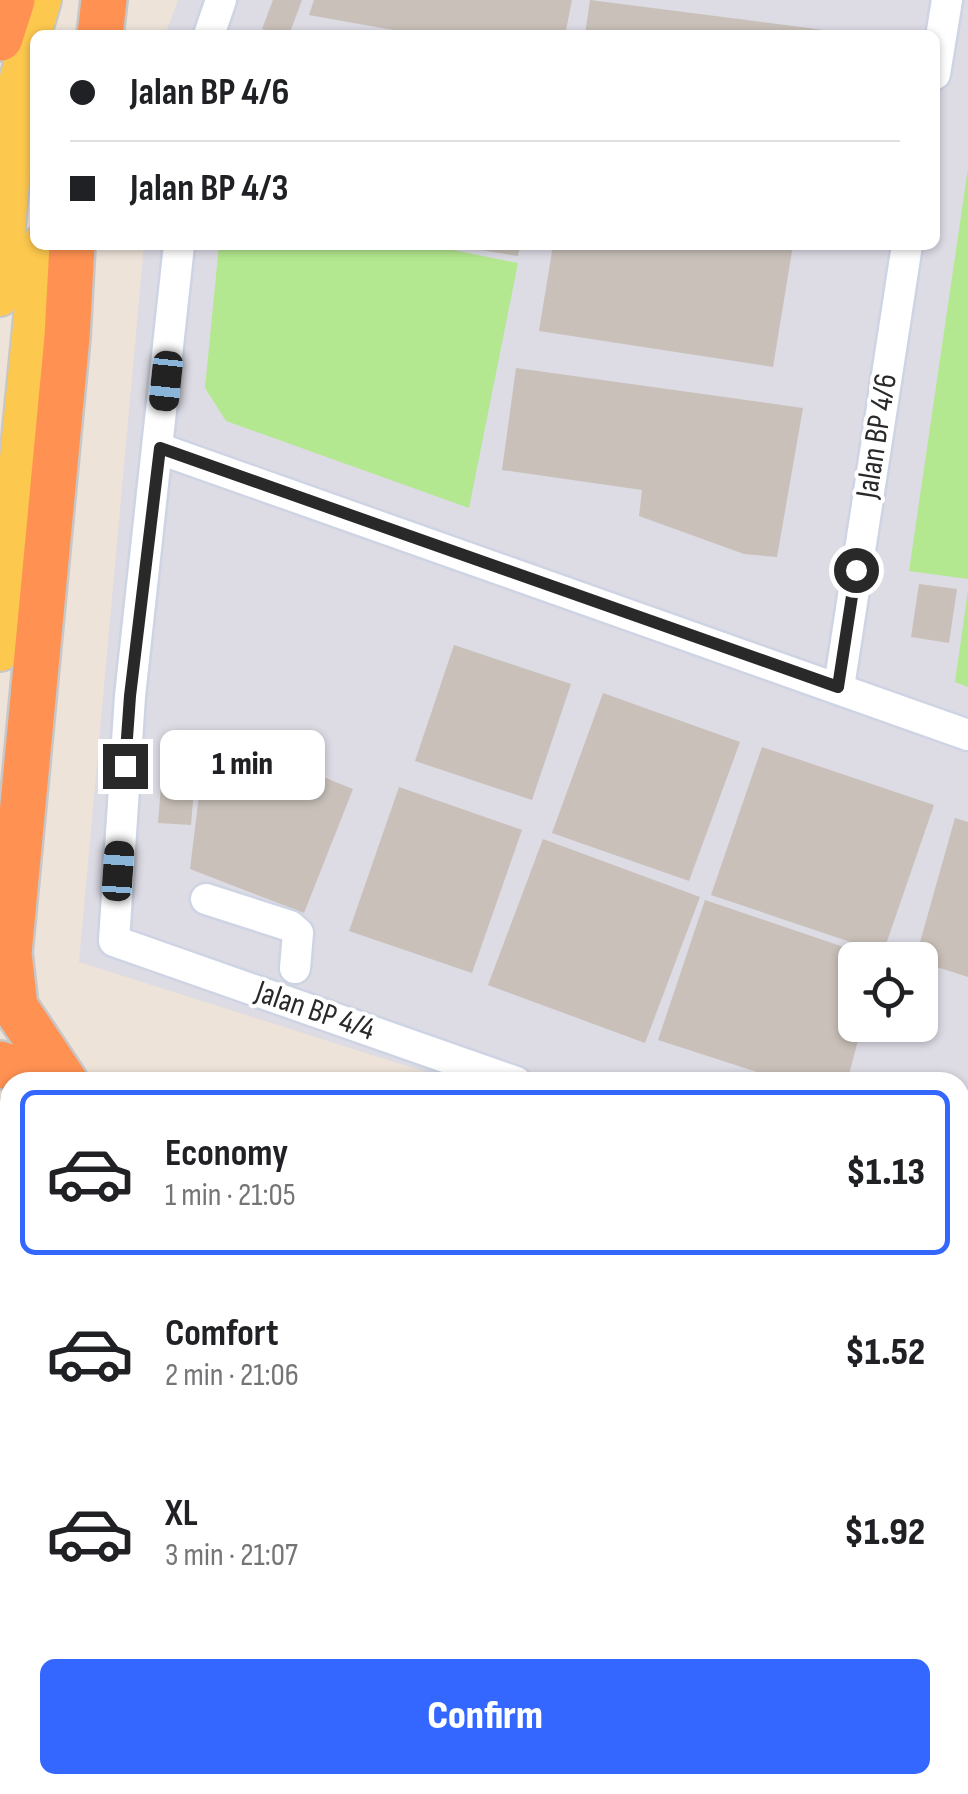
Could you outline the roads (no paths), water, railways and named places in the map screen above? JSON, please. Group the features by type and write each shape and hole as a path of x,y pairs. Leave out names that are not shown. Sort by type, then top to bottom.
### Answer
{"highway":[{"path":"0,38 12,0"},
{"path":"101,30 104,0"},
{"path":"39,250 68,336 5,964 15,1007 58,1072"}],"main road":[{"path":"33,30 42,0"},
{"path":"83,30 89,0"},
{"path":"30,41 19,78 30,172"},
{"path":"0,297 38,250"},
{"path":"0,652 39,250"}],"street":[{"path":"211,30 221,0"},
{"path":"940,43 947,0"},
{"path":"180,250 160,448 968,735"},
{"name":"Jalan BP 4/6","path":"838,687 906,250"},
{"name":"Jalan BP 4/4","path":"160,448 130,696 114,941 487,1072"},
{"path":"206,899 290,926 298,934 295,968"}]}
